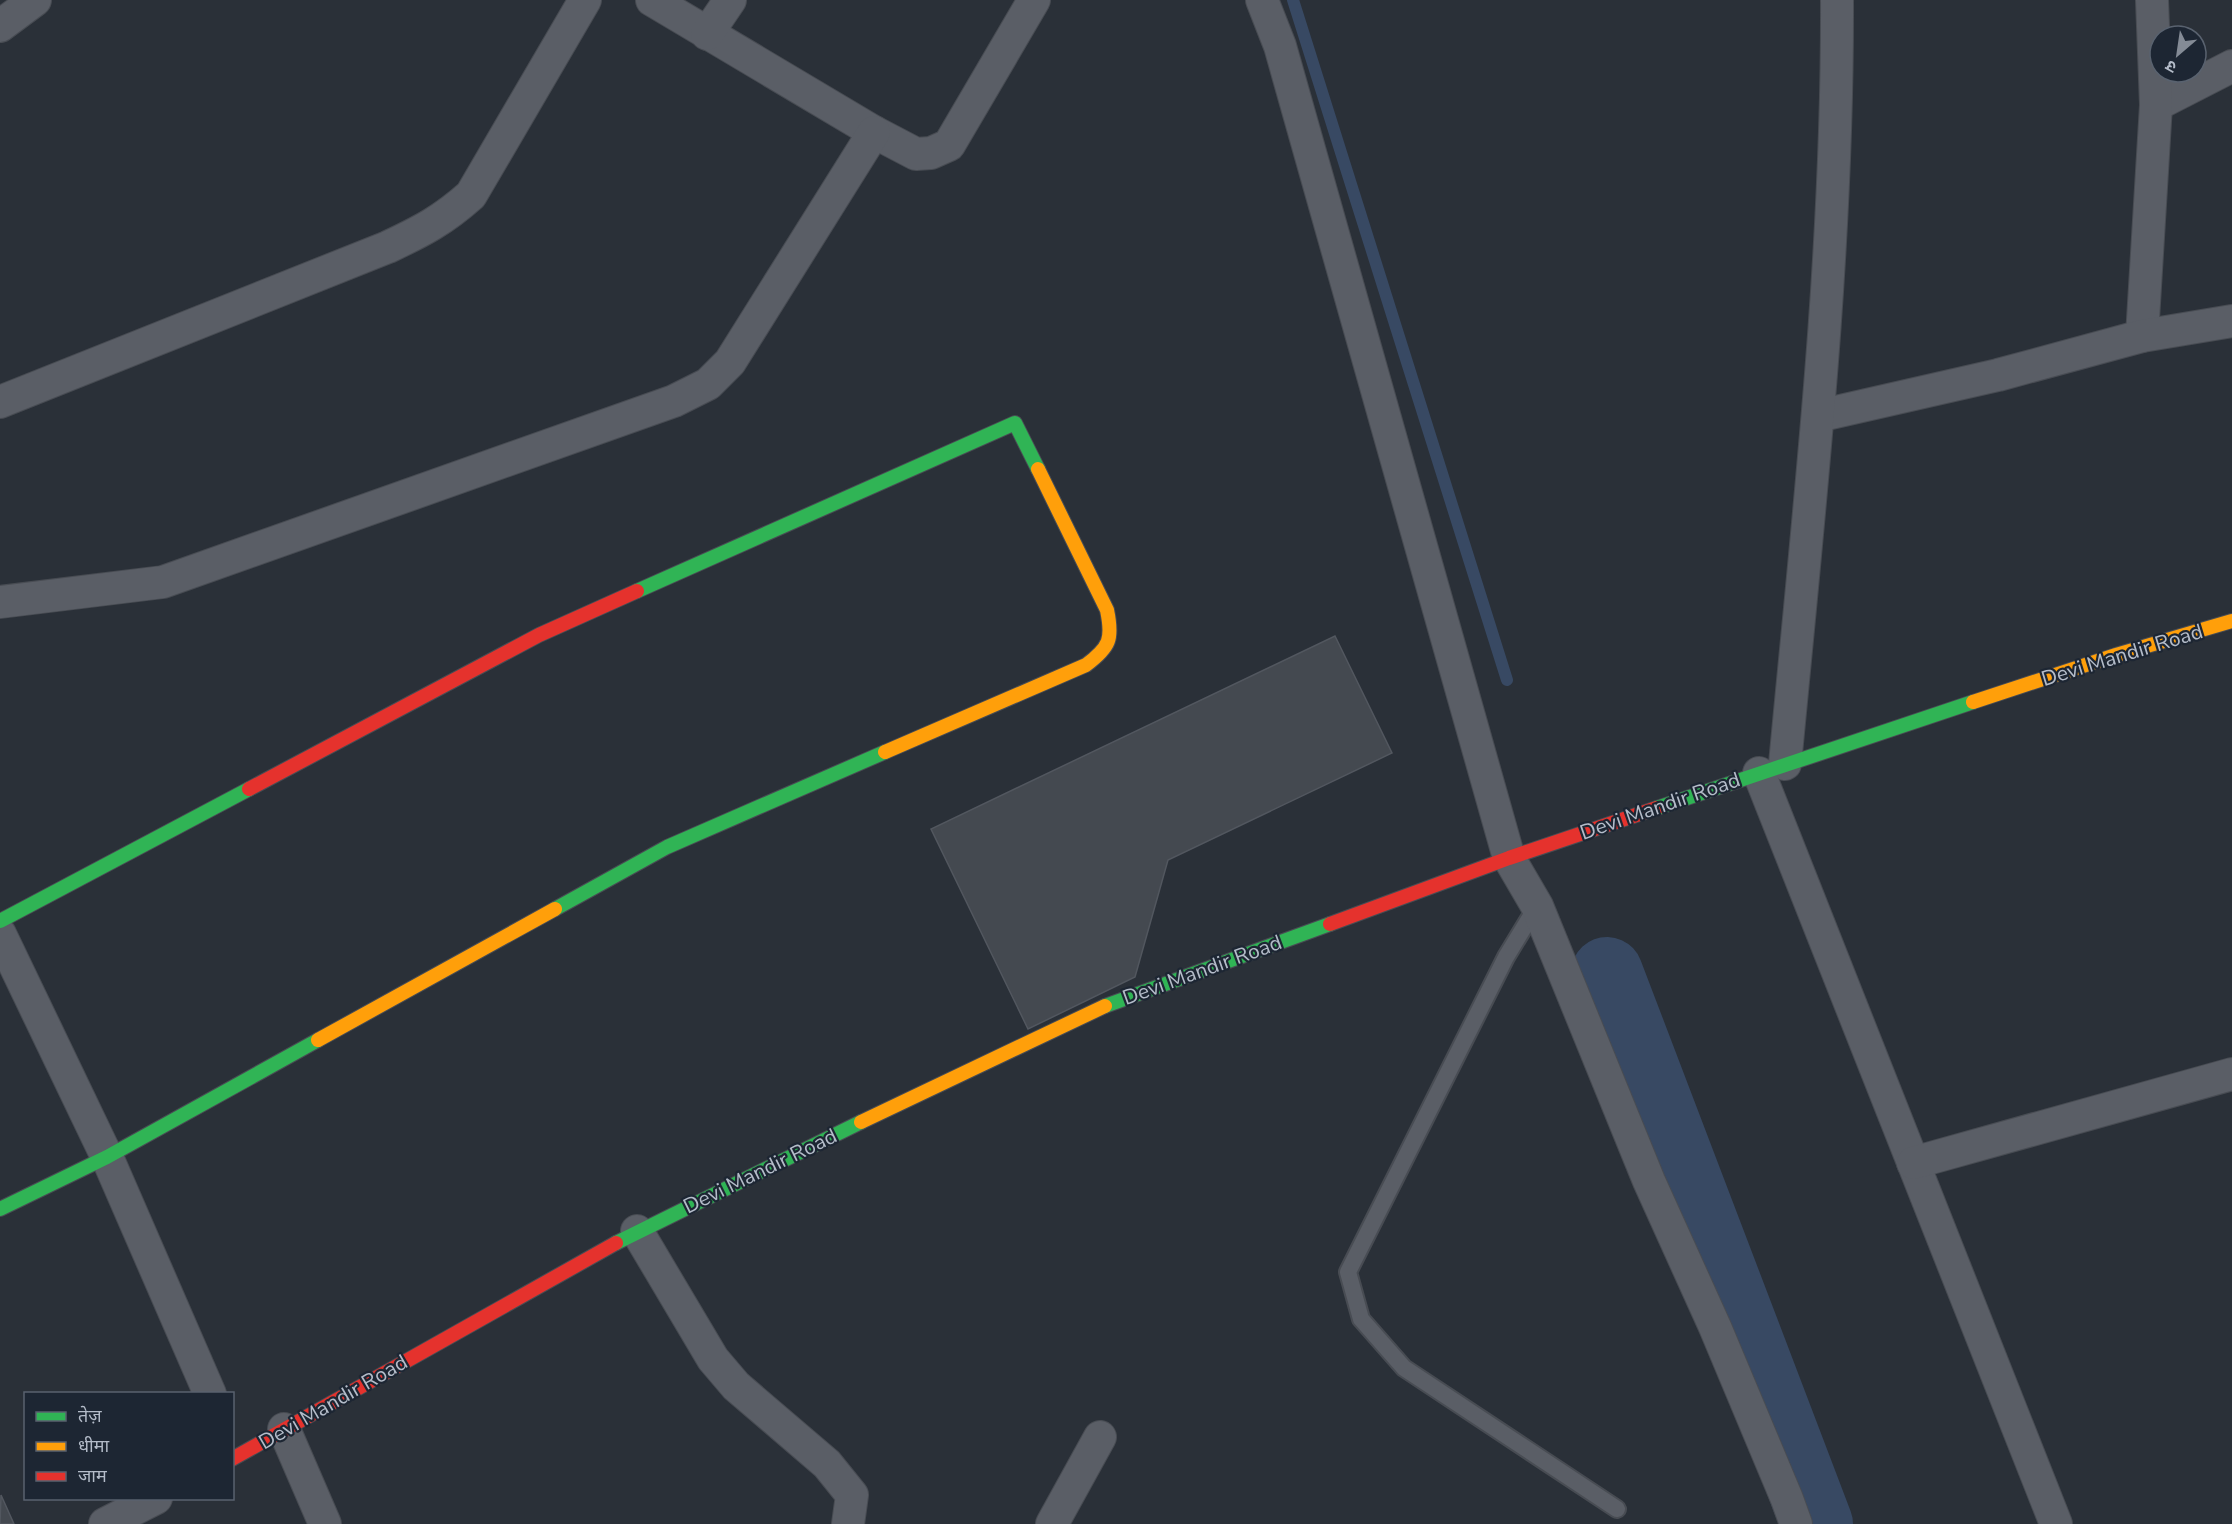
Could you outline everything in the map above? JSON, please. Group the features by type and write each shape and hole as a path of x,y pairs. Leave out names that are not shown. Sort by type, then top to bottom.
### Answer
{"street":[{"path":"0,26 35,0"},
{"path":"0,402 388,247 449,215 471,195 585,0"},
{"path":"652,0 874,132 916,154 931,153 949,145 1034,0"},
{"path":"707,34 730,0"},
{"path":"1262,0 1280,46 1509,858 1537,906 1649,1181 1715,1327 1796,1524"},
{"path":"1837,0 1837,66 1831,205 1818,416 1772,768 1913,1163 2056,1524"},
{"path":"2142,336 2156,105 2152,0"},
{"path":"2156,105 2232,66"},
{"path":"0,602 163,582 674,401 708,384 730,362 874,132"},
{"path":"1818,416 1998,375 2142,336 2232,321"},
{"path":"0,921 539,635 1015,423 1107,610 1112,631 1105,651 1086,665 667,847 106,1157 0,1209"},
{"name":"Devi Mandir Road","path":"234,1454 284,1429 637,1231 1091,1011 1509,858 1772,768 2116,655 2232,621"},
{"path":"0,934 106,1157 209,1392"},
{"path":"1913,1163 2232,1074"},
{"path":"637,1231 721,1368 735,1386 827,1464 852,1495 848,1524"},
{"path":"284,1429 325,1524"},
{"path":"1052,1524 1100,1437"},
{"path":"105,1524 152,1500"}],"lane":[{"path":"1537,906 1506,957 1348,1272 1361,1319 1404,1368 1617,1509"}],"building":[{"path":"1335,636 1392,753 1168,860 1135,977 1028,1029 931,829"},
{"path":"1,1495 14,1524 0,1524"}],"waterway":[{"path":"1293,0 1507,680"},
{"path":"1607,973 1817,1524"}],"traffic: fast":[{"path":"637,591 1015,423 1038,469"},
{"path":"1657,808 1973,702"},
{"path":"555,909 667,847 885,752"},
{"path":"0,921 249,789"},
{"path":"1105,1006 1330,924"},
{"path":"0,1209 107,1157 318,1040"},
{"path":"616,1243 861,1122"}],"traffic: slow":[{"path":"885,752 1086,665 1100,653 1108,642 1110,628 1107,610 1038,469"},
{"path":"1973,702 2116,655 2232,621"},
{"path":"318,1040 555,909"},
{"path":"861,1122 1105,1006"}],"traffic: jam":[{"path":"249,789 539,635 637,591"},
{"path":"1330,924 1509,858 1657,808"},
{"path":"234,1458 616,1243"}]}
